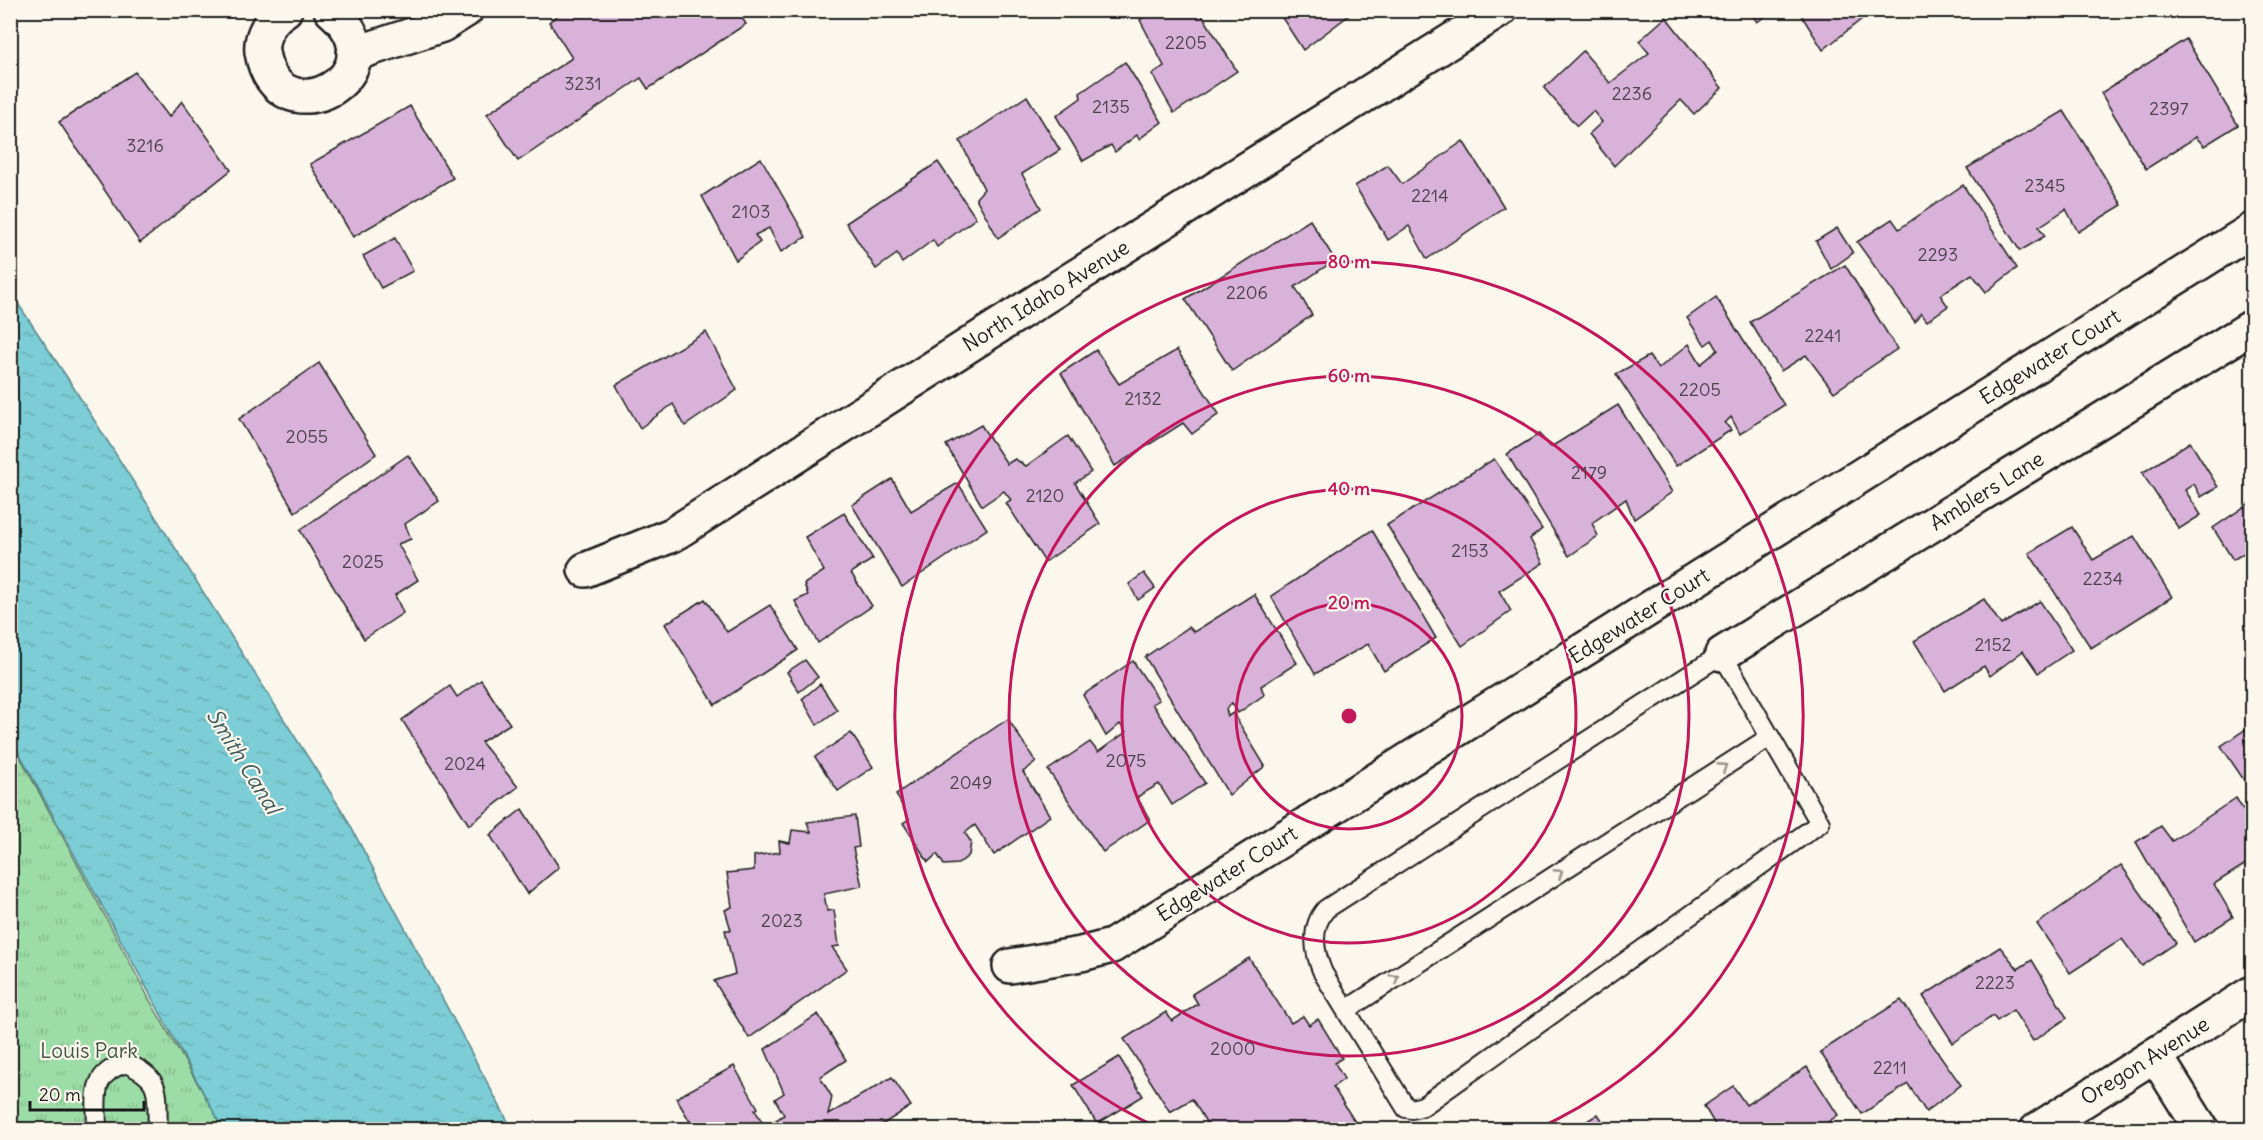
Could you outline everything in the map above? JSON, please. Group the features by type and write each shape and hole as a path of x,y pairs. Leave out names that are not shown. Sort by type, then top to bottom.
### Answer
{"street":[{"path":"285,10 266,29 261,47 264,65 273,81 287,92 305,96 322,95 338,85 349,71 354,54 352,36 343,20 331,10"},
{"path":"354,54 442,25 466,10"},
{"name":"North Idaho Avenue","path":"585,570 672,535 1500,10"},
{"name":"Edgewater Court","path":"1010,966 1081,954 1112,946 2253,230"},
{"name":"Amblers Lane","path":"1722,654 2253,327"},
{"name":"Oregon Avenue","path":"2037,1130 2253,993"},
{"path":"2155,1055 2202,1130"}],"lane":[{"path":"1722,654 1770,737 1820,823 1423,1106 1406,1108 1323,973 1315,945 1316,928 1326,909 1722,654"},
{"path":"1346,1010 1770,737"},
{"path":"97,1130 97,1087 110,1067 126,1063 143,1070 156,1085 158,1130"}],"green space":[{"name":"Louis Park","path":"10,738 153,1006 224,1129 11,1129"}],"water":[{"name":"Smith Canal","path":"11,293 344,814 512,1129 223,1129 11,738"}],"building":[{"path":"565,10 737,10 746,24 648,89 641,78 518,161 487,114 572,58 549,22"},
{"path":"1155,10 1199,10 1237,71 1174,113 1152,74 1164,66 1140,20"},
{"path":"1277,10 1356,10 1303,50"},
{"path":"1749,10 1775,10 1757,22"},
{"path":"1798,10 1873,10 1823,50"},
{"path":"1666,17 1722,88 1694,114 1681,100 1614,166 1589,134 1602,122 1593,111 1577,126 1544,88 1583,51 1610,83 1649,53 1639,41"},
{"path":"2186,39 2238,125 2204,146 2196,137 2146,169 2101,93"},
{"path":"1125,62 1162,122 1139,139 1137,135 1115,152 1111,145 1083,161 1056,116 1081,98 1080,93"},
{"path":"135,72 169,117 182,101 231,170 140,243 59,122"},
{"path":"1027,96 1060,150 1022,174 1041,208 998,238 976,198 984,189 960,141"},
{"path":"410,106 453,178 353,237 310,164"},
{"path":"2064,111 2122,205 2078,232 2066,209 2039,227 2045,236 2020,251 1967,168"},
{"path":"1463,141 1504,207 1427,259 1409,226 1388,240 1355,186 1388,165 1402,184"},
{"path":"761,158 806,237 781,252 769,228 755,235 760,242 736,260 702,196"},
{"path":"938,162 976,218 937,247 933,240 902,263 897,254 876,269 846,223"},
{"path":"1963,185 2017,268 1986,292 1972,274 1940,295 1948,306 1927,321 1921,313 1915,322 1857,242 1892,219 1899,229"},
{"path":"1310,220 1335,260 1295,287 1312,315 1232,371 1185,299"},
{"path":"1837,228 1853,253 1831,269 1816,241"},
{"path":"395,238 413,271 381,288 363,256"},
{"path":"1845,265 1897,349 1834,392 1806,355 1781,371 1750,322"},
{"path":"1716,297 1784,405 1740,434 1731,417 1725,423 1731,430 1676,466 1616,374 1649,356 1658,369 1689,344 1701,364 1718,350 1712,340 1705,345 1687,318"},
{"path":"706,332 737,390 685,426 673,404 640,428 616,385"},
{"path":"1096,350 1119,384 1177,350 1219,414 1192,434 1183,423 1115,466 1061,373"},
{"path":"319,363 376,454 295,512 239,419"},
{"path":"1618,405 1672,492 1634,519 1626,499 1592,523 1598,536 1569,556 1507,454 1539,434 1551,447"},
{"path":"981,425 1007,464 1015,459 1026,466 1068,436 1091,472 1075,483 1100,524 1045,562 1006,503 1011,500 1004,491 982,506 946,445"},
{"path":"2190,442 2218,487 2201,497 2194,484 2185,490 2201,515 2179,529 2142,473"},
{"path":"408,455 439,501 405,524 411,539 398,544 418,580 395,595 403,613 364,639 300,530"},
{"path":"1494,459 1542,529 1530,539 1543,563 1499,591 1511,611 1462,646 1387,525"},
{"path":"892,479 911,511 958,483 987,529 902,587 852,505"},
{"path":"2250,503 2252,548 2233,560 2213,528"},
{"path":"844,513 873,559 851,573 872,606 818,643 795,601 808,595 804,584 824,571 805,537"},
{"path":"2072,527 2093,560 2134,536 2172,597 2091,648 2029,553"},
{"path":"1372,530 1436,638 1384,671 1368,644 1315,674 1271,596"},
{"path":"1144,573 1155,588 1138,600 1129,584"},
{"path":"1254,594 1297,663 1261,686 1264,695 1238,713 1232,703 1226,709 1228,716 1233,713 1265,766 1229,795 1145,657 1189,627 1194,632"},
{"path":"705,599 727,632 770,605 798,650 715,705 665,624"},
{"path":"1984,599 2001,625 2040,601 2072,650 2038,673 2023,651 1990,676 1984,666 1945,691 1914,641"},
{"path":"805,660 818,677 799,692 787,672"},
{"path":"1133,661 1159,700 1152,704 1205,783 1172,805 1159,784 1137,797 1150,820 1103,852 1048,770 1090,742 1098,752 1126,732 1120,724 1106,736 1083,695"},
{"path":"481,680 510,724 481,742 518,787 469,825 402,720 450,686 457,697"},
{"path":"820,684 837,710 817,725 802,699"},
{"path":"1008,719 1036,762 1023,772 1050,816 994,855 975,825 965,833 971,842 969,855 958,864 944,865 937,854 928,862 903,823 909,819 896,794"},
{"path":"2252,725 2252,792 2221,746"},
{"path":"851,733 873,767 838,791 815,757"},
{"path":"2236,798 2252,824 2252,860 2214,884 2233,917 2194,942 2136,842 2161,826 2172,841"},
{"path":"522,809 559,867 527,894 490,835"},
{"path":"855,816 859,847 853,848 862,886 824,894 827,911 834,910 839,946 832,947 847,969 749,1038 714,981 735,974 725,930 731,930 725,910 732,907 727,873 754,870 754,856 780,852 779,841 790,843 792,830 811,832 807,822"},
{"path":"2121,865 2176,943 2142,966 2122,939 2070,973 2037,924"},
{"path":"2000,947 2018,969 2032,960 2067,1018 2033,1041 2013,1010 1997,1021 1993,1016 1953,1043 1923,996"},
{"path":"1249,958 1291,1023 1303,1016 1309,1025 1318,1019 1342,1058 1335,1063 1344,1079 1333,1087 1360,1130 1211,1130 1192,1099 1170,1112 1124,1039 1166,1012 1172,1021 1198,1004 1192,994"},
{"path":"1901,1000 1961,1085 1926,1112 1908,1084 1862,1114 1820,1052"},
{"path":"818,1014 846,1060 820,1077 832,1097 828,1115 892,1077 911,1106 874,1130 695,1130 676,1098 734,1066 758,1108 755,1110 765,1127 784,1115 775,1099 784,1093 765,1049"},
{"path":"1119,1057 1143,1096 1097,1124 1073,1085"},
{"path":"1807,1067 1838,1115 1816,1130 1718,1130 1704,1106 1733,1086 1746,1105"},
{"path":"1598,1114 1608,1130 1573,1130"}]}
